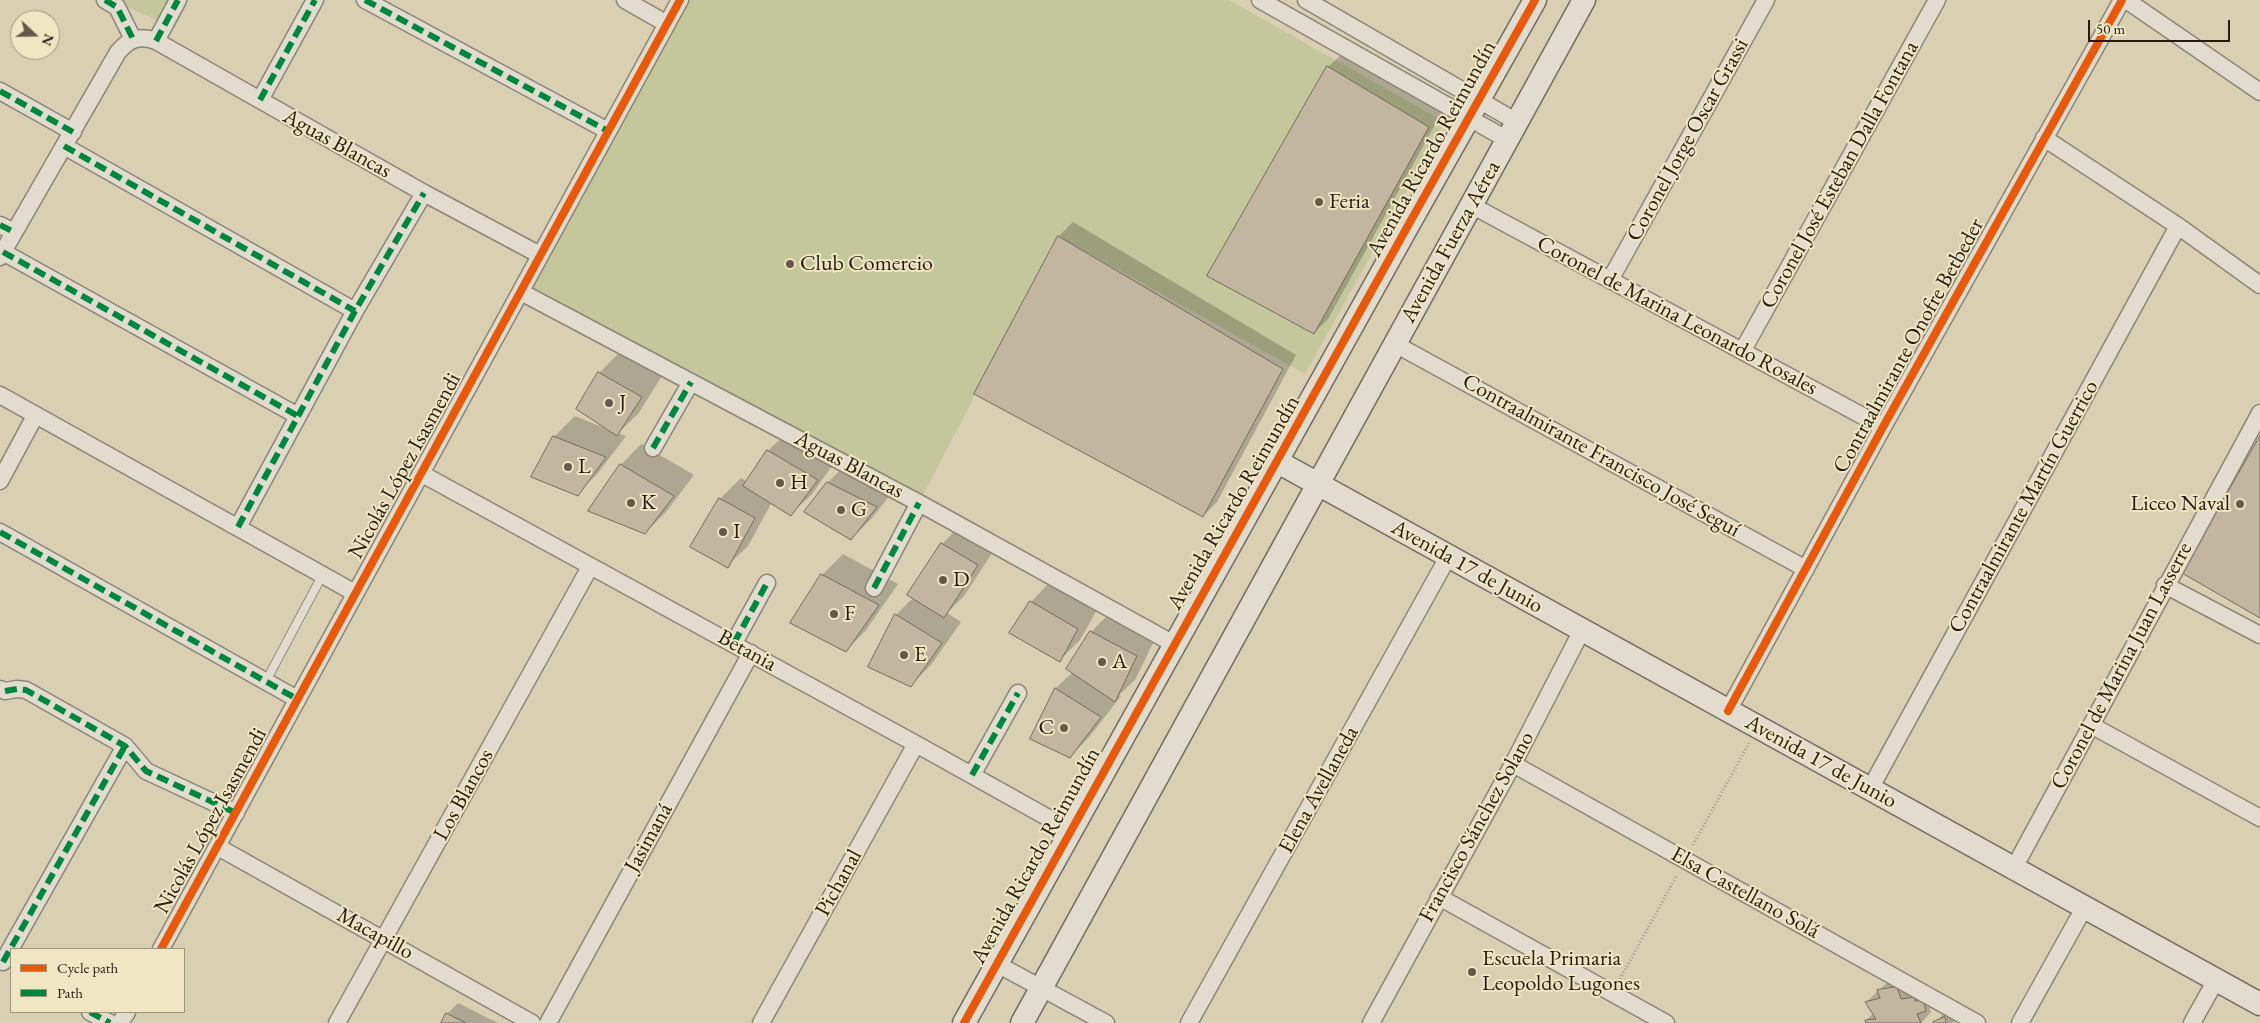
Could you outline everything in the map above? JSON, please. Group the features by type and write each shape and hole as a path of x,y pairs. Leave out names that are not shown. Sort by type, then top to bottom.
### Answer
{"street":[{"path":"105,0 117,6 133,39 126,43 118,52 69,139 7,228 1,255 298,416"},
{"path":"156,41 178,0"},
{"path":"260,100 315,0"},
{"path":"365,0 608,131"},
{"path":"625,0 668,24"},
{"name":"Nicolás López Isasmendi","path":"162,948 680,0"},
{"path":"1260,0 1474,108"},
{"path":"1306,0 1512,131"},
{"name":"Avenida Ricardo Reimundín","path":"964,1023 1070,830 1278,462 1535,0"},
{"name":"Avenida Fuerza Aérea","path":"1318,485 1584,0"},
{"name":"Coronel Jorge Oscar Grassi","path":"1610,280 1766,0"},
{"name":"Coronel José Esteban Dalla Fontana","path":"1743,350 1937,0"},
{"name":"Contraalmirante Onofre Betbeder","path":"1728,712 1883,427 2122,0"},
{"path":"2126,0 2260,92"},
{"name":"Aguas Blancas","path":"133,39 146,38 156,41 424,193 540,254"},
{"path":"0,91 69,139 356,311"},
{"path":"2044,138 2178,226 2260,284"},
{"path":"238,527 356,311 424,193"},
{"name":"Coronel de Marina Leonardo Rosales","path":"1471,205 1883,427"},
{"name":"Contraalmirante Martín Guerrico","path":"1870,789 2178,226"},
{"name":"Aguas Blancas","path":"521,292 919,503 1174,644"},
{"name":"Contraalmirante Francisco José Seguí","path":"1395,344 1806,569"},
{"path":"653,448 691,382"},
{"path":"0,396 355,593"},
{"name":"Coronel de Marina Juan Lasserre","path":"2014,868 2165,585 2260,413"},
{"path":"0,481 35,416"},
{"name":"Avenida 17 de Junio","path":"1278,462 2260,1004"},
{"name":"Betania","path":"422,474 590,567 734,643 1070,830"},
{"path":"1022,1023 1318,485"},
{"path":"874,588 919,503"},
{"path":"0,532 297,699"},
{"name":"Elena Avellaneda","path":"1189,1023 1448,557"},
{"name":"Los Blancos","path":"337,1023 590,567"},
{"path":"734,643 767,583"},
{"path":"2165,585 2260,635"},
{"name":"Francisco Sánchez Solano","path":"1371,1023 1513,764 1582,630"},
{"name":"Jasimaná","path":"548,1023 751,653"},
{"path":"2,694 17,688 26,690 125,746 146,771 236,813"},
{"path":"972,775 1018,694"},
{"path":"2091,725 2260,818"},
{"name":"Pichanal","path":"761,1023 916,744"},
{"path":"13,948 125,746"},
{"name":"Elsa Castellano Solá","path":"1513,764 1977,1023"},
{"name":"Macapillo","path":"218,847 532,1023"},
{"path":"1439,897 1666,1023"},
{"path":"2020,1023 2084,908"},
{"path":"997,964 1106,1023"},
{"path":"2192,1023 2216,980"},
{"path":"92,1013 110,1023"}],"lane":[{"path":"266,680 323,574"}],"green space":[{"path":"111,0 189,0 175,28"},
{"name":"Club Comercio","path":"688,0 1229,0 1445,122 1305,374 1058,236 919,503 521,292"}],"building":[{"name":"Feria","path":"1327,66 1429,127 1314,334 1207,276"},
{"path":"1058,236 1283,369 1203,517 974,394"},
{"name":"J","path":"598,372 642,397 617,436 576,409"},
{"name":"L","path":"553,436 606,457 578,496 531,477"},
{"name":"Liceo Naval","path":"2260,436 2260,618 2182,573"},
{"name":"H","path":"767,450 818,480 791,516 743,486"},
{"name":"K","path":"620,464 674,496 645,534 588,511"},
{"name":"G","path":"827,482 877,507 851,540 804,512"},
{"name":"I","path":"719,498 755,518 728,568 690,547"},
{"name":"D","path":"941,543 978,565 944,618 907,595"},
{"name":"F","path":"821,574 879,605 846,652 790,623"},
{"path":"1030,601 1078,629 1060,662 1009,633"},
{"name":"E","path":"895,614 942,643 911,687 868,667"},
{"name":"A","path":"1090,631 1137,656 1115,702 1066,669"},
{"name":"C","path":"1055,688 1101,717 1070,758 1030,739"},
{"path":"1897,987 1901,999 1915,997 1915,1001 1923,1000 1926,1011 1917,1014 1921,1023 1866,1023 1865,1020 1876,1019 1865,1002 1880,998 1877,990"},
{"path":"446,1013 466,1023 441,1023"},
{"path":"1945,1017 1946,1023 1933,1022"}],"marked path":[{"path":"105,0 117,7 133,39"},
{"path":"156,41 178,0"},
{"path":"260,100 315,0"},
{"path":"365,0 608,131"},
{"path":"0,91 73,132"},
{"path":"64,146 355,311"},
{"path":"238,527 355,311 424,193"},
{"path":"0,225 14,232"},
{"path":"3,252 298,416"},
{"path":"653,448 691,382"},
{"path":"874,588 919,503"},
{"path":"0,532 297,699"},
{"path":"734,643 767,583"},
{"path":"5,691 26,690 125,746 146,771 236,813"},
{"path":"972,775 1018,693"},
{"path":"11,948 125,746"},
{"path":"3,962 10,950"},
{"path":"92,1013 110,1023"}],"cycle path":[{"path":"162,948 680,0"},
{"path":"964,1023 1248,511 1535,0"},
{"path":"1728,711 1883,427 2122,0"}],"place":[{"name":"Feria","path":"1319,202"},
{"name":"Club Comercio","path":"790,264"},
{"name":"J","path":"609,403"},
{"name":"L","path":"568,467"},
{"name":"H","path":"780,483"},
{"name":"K","path":"631,503"},
{"name":"Liceo Naval","path":"2240,504"},
{"name":"G","path":"841,510"},
{"name":"I","path":"723,532"},
{"name":"D","path":"943,580"},
{"name":"F","path":"834,614"},
{"name":"E","path":"904,655"},
{"name":"A","path":"1102,662"},
{"name":"C","path":"1064,728"},
{"name":"Escuela Primaria Leopoldo Lugones","path":"1472,972"}]}
